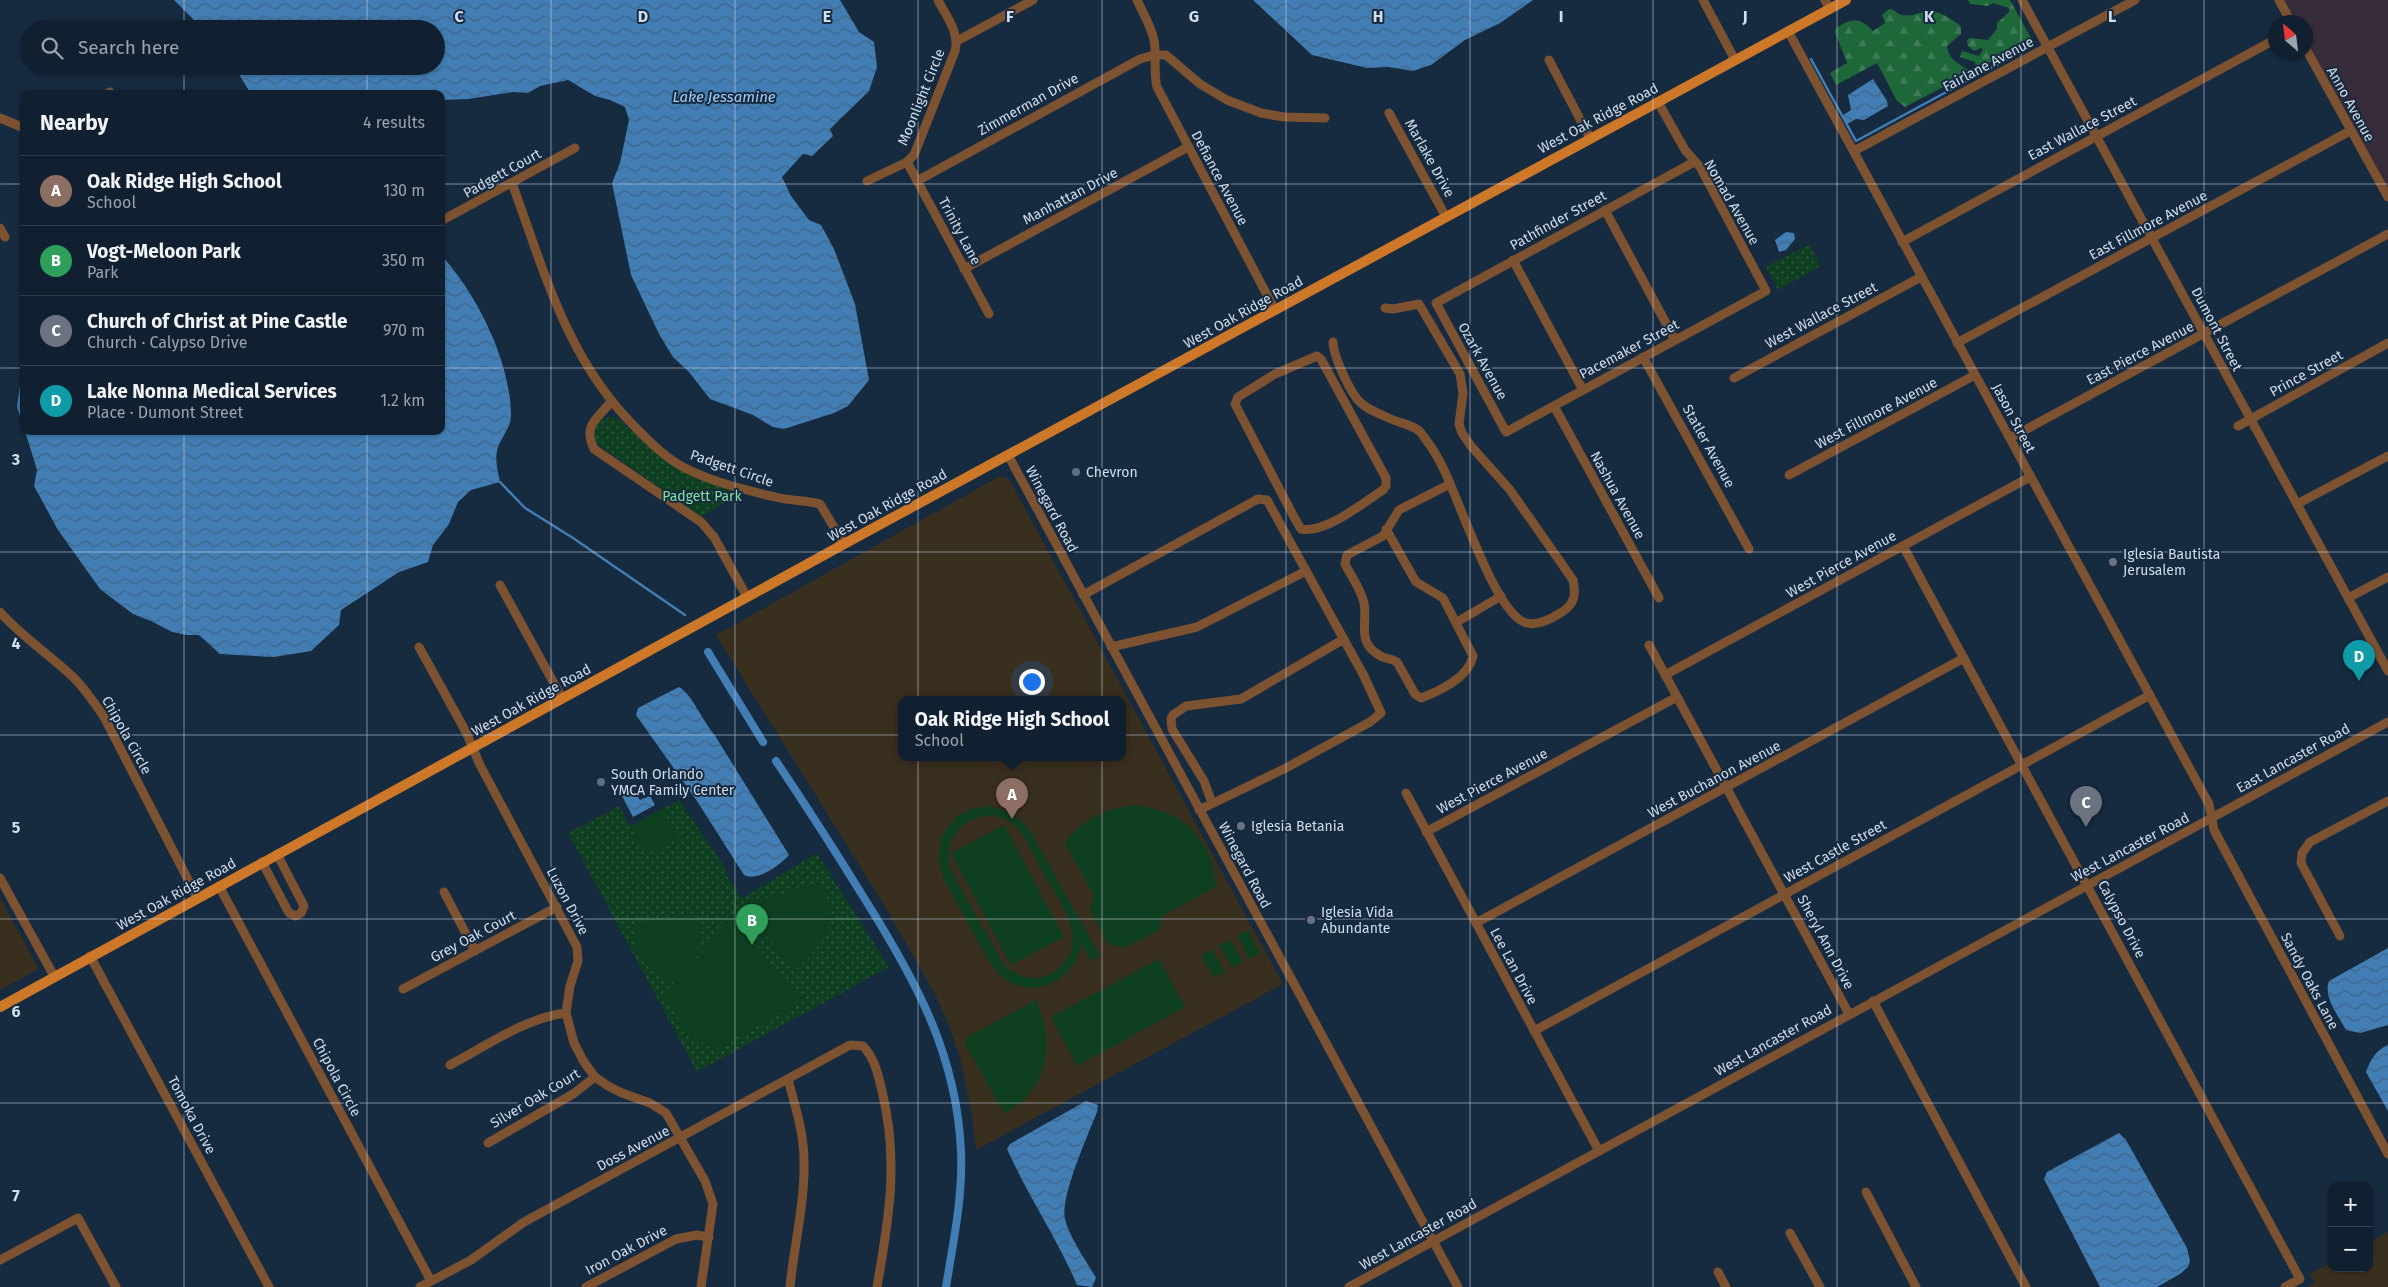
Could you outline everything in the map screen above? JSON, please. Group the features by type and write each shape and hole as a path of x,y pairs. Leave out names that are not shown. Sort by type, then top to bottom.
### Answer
{"main road":[{"name":"West Oak Ridge Road","path":"0,1007 197,897 1788,31 1827,4 1846,0"}],"street":[{"name":"Moonlight Circle","path":"867,182 907,162 914,155 958,41 938,0"},
{"path":"958,41 1033,0"},
{"name":"Defiance Avenue","path":"1137,0 1150,26 1154,42 1154,75 1157,87 1275,310"},
{"path":"1703,0 1735,60"},
{"name":"Dumont Street","path":"2022,0 2388,671"},
{"name":"Fairlane Avenue","path":"1854,151 2135,0"},
{"path":"2279,0 2287,15"},
{"name":"Jason Street","path":"1788,31 2209,804 2212,818"},
{"name":"East Wallace Street","path":"1902,242 2268,43"},
{"path":"1154,55 1166,55 1200,84 1227,100 1262,113 1284,117 1325,118"},
{"name":"Zimmerman Drive","path":"917,181 1140,59 1154,55"},
{"path":"1549,60 1590,138"},
{"name":"Anno Avenue","path":"2312,60 2388,197"},
{"name":"Nomad Avenue","path":"1658,102 1685,150 1700,167 1766,291"},
{"name":"Marlake Drive","path":"1389,113 1446,217"},
{"path":"0,118 20,126"},
{"name":"East Fillmore Avenue","path":"1958,343 2350,131"},
{"name":"Manhattan Drive","path":"964,269 1188,147"},
{"name":"Padgett Court","path":"445,219 575,148"},
{"name":"Trinity Lane","path":"907,162 989,314"},
{"name":"Pathfinder Street","path":"1436,303 1694,162"},
{"name":"Padgett Circle","path":"512,183 556,307 570,338 590,375 611,402 659,450 685,468 776,498 820,504 844,544"},
{"path":"1605,210 1675,340"},
{"path":"0,228 5,237"},
{"name":"East Pierce Avenue","path":"2010,438 2388,234"},
{"path":"1513,260 1584,390"},
{"name":"West Wallace Street","path":"1734,378 1921,277"},
{"name":"Pacemaker Street","path":"1506,432 1766,291"},
{"name":"Ozark Avenue","path":"1436,303 1506,432"},
{"path":"1333,342 1337,361 1360,403 1390,419 1420,431 1441,462 1490,578 1515,616 1526,623 1547,620 1565,610 1573,602 1576,592 1573,580 1529,515 1462,433 1459,424 1462,393 1460,374 1419,304 1393,309 1385,308"},
{"name":"Prince Street","path":"2238,426 2388,344"},
{"path":"1317,356 1321,359 1386,478 1383,490 1347,513 1319,529 1310,531 1301,529 1235,404 1238,397 1275,374 1312,357 1317,356"},
{"name":"Statler Avenue","path":"1643,357 1749,549"},
{"name":"West Fillmore Avenue","path":"1789,475 1975,375"},
{"path":"611,402 590,427 588,437 594,449 701,522 718,543 748,597"},
{"name":"Nashua Avenue","path":"1554,406 1659,598"},
{"name":"Winegard Road","path":"1008,455 1458,1287"},
{"path":"2297,504 2388,456"},
{"name":"West Pierce Avenue","path":"1665,675 2030,477"},
{"path":"1386,529 1416,582 1442,598 1473,656 1470,666 1461,676 1432,694 1420,698 1415,694 1397,662 1392,658 1380,656 1370,647 1363,633 1365,612 1363,600 1345,564 1348,555 1383,536 1386,529 1399,510 1450,484"},
{"path":"1083,595 1258,499 1267,500 1344,639 1381,714 1284,769 1199,810"},
{"name":"Calypso Drive","path":"1903,546 2300,1279 2285,1287"},
{"path":"1111,647 1196,627 1306,571"},
{"path":"2348,598 2388,578"},
{"path":"500,585 562,698"},
{"path":"1456,622 1501,596"},
{"name":"Chipola Circle","path":"0,612 13,627 72,676 89,694 104,717 197,897"},
{"path":"1212,803 1204,781 1172,728 1171,719 1173,715 1186,706 1241,699 1344,639"},
{"name":"Sheryl Ann Drive","path":"1649,646 1849,1014"},
{"name":"Luzon Drive","path":"419,647 577,947 578,962 570,986 566,1013 574,1043 595,1077 622,1093 650,1103 666,1113 682,1137 706,1181 713,1204 700,1287"},
{"name":"West Buchanon Avenue","path":"1476,923 1964,658"},
{"name":"West Castle Street","path":"1534,1031 2150,695"},
{"name":"West Pierce Avenue","path":"1426,832 1677,697"},
{"name":"East Lancaster Road","path":"2212,818 2388,722"},
{"name":"Lee Lan Drive","path":"1406,793 1599,1151"},
{"path":"2340,936 2301,863 2302,853 2310,842 2388,801"},
{"name":"West Lancaster Road","path":"1349,1287 2212,818"},
{"name":"Sandy Oaks Lane","path":"2212,818 2214,830 2388,1154"},
{"path":"262,862 289,913 296,916 301,913 304,906 277,854"},
{"path":"0,878 54,976"},
{"name":"Chipola Circle","path":"219,886 431,1281"},
{"path":"444,892 475,951"},
{"name":"Grey Oak Court","path":"403,989 557,907"},
{"name":"Tomoka Drive","path":"90,956 269,1287"},
{"path":"1873,1001 2026,1287"},
{"path":"450,1065 533,1021 551,1015 566,1013"},
{"name":"Doss Avenue","path":"420,1287 471,1260 524,1222 850,1045 863,1046 872,1056 886,1105 891,1145 890,1210 877,1287"},
{"name":"Silver Oak Court","path":"488,1143 573,1094 595,1077"},
{"path":"788,1079 800,1125 804,1160 804,1191 790,1287"},
{"path":"1866,1192 1916,1287"},
{"path":"0,1260 78,1218 116,1287"},
{"path":"1790,1233 1820,1287"},
{"name":"Iron Oak Drive","path":"586,1287 676,1239 696,1235 709,1237"},
{"path":"1718,1272 1726,1287"}],"shaded area":[{"path":"2280,0 2388,0 2388,199 2313,60 2313,15 2288,15"},
{"path":"1000,476 1009,479 1283,984 976,1150 972,1117 960,1057 949,1026 936,996 884,905 716,635"},
{"path":"0,898 39,969 0,990"},
{"path":"2388,1232 2388,1287 2308,1287 2315,1283 2310,1274 2328,1264 2328,1272 2373,1272 2373,1240"}],"green space":[{"path":"1968,0 2010,0 2032,40 1976,70 1975,62 1960,57 1962,51 1979,56 1983,50 1981,48 1974,51 1968,46 1967,41 1969,38 1988,40 1997,29 1997,23 2009,12 2009,8 1993,3 1988,6 1970,4"},
{"path":"1889,9 1906,15 1929,11 1938,12 1961,26 1961,34 1947,46 1948,51 1952,59 1972,72 1905,107 1897,101 1877,63 1836,85 1830,73 1847,63 1835,32 1836,28 1856,20 1864,23 1873,31 1885,23 1882,15"},
{"path":"1809,244 1821,266 1778,290 1766,267"},
{"name":"Padgett Park","path":"611,417 617,418 659,455 741,493 701,517 596,443 595,429 598,422"},
{"path":"679,800 728,872 726,874 741,899 817,853 889,967 697,1072 568,833 619,806 630,826"},
{"path":"1132,805 1165,812 1191,829 1201,840 1208,854 1216,887 1162,916 1159,930 1125,948 1108,944 1090,910 1094,896 1065,843 1079,828 1094,817"},
{"path":"989,806 1012,813 1028,827 1100,956 1091,961 1082,945 1076,960 1066,973 1055,982 1042,987 1028,988 1014,984 1001,976 990,963 943,878 938,856 942,836 956,817 971,809","holes":["992,816 1008,821 1023,835 1067,915 1073,939 1071,951 1063,965 1046,976 1037,978 1022,976 1012,972 1004,965 950,869 949,849 956,832 970,821 979,817"]},
{"path":"662,809 678,838 646,855 630,827"},
{"path":"1004,825 1064,937 1011,965 951,853"},
{"path":"821,883 827,897 829,921 822,941 796,969 746,914 752,902"},
{"path":"694,913 701,923 696,960 723,925 722,916 739,919 740,926 803,1002 713,1050 695,1038 678,1018 663,992 674,983 657,974 643,960 638,952 634,934 636,924"},
{"path":"1248,930 1260,953 1249,959 1237,936"},
{"path":"1230,940 1243,962 1232,968 1219,945"},
{"path":"1212,949 1225,972 1214,978 1201,955"},
{"path":"1159,959 1185,1007 1077,1066 1051,1017"},
{"path":"1036,1000 1045,1032 1044,1064 1039,1079 1031,1092 1019,1104 1004,1113 965,1044 967,1037"}],"water":[{"name":"Lake Jessamine","path":"174,0 840,0 859,32 874,42 877,67 869,91 830,129 833,136 812,156 803,154 782,177 791,196 809,220 821,225 834,249 855,304 869,380 848,406 834,413 784,429 773,427 753,415 710,399 689,372 673,357 659,334 631,275 612,183 620,163 629,120 625,107 595,96 568,80 540,86 528,93 513,92 468,99 445,100 445,90 249,90 239,75 445,75 445,20 194,20"},
{"path":"1253,0 1533,0 1500,23 1465,40 1431,65 1413,71 1389,67 1367,68 1312,55"},
{"path":"1873,79 1887,101 1888,106 1864,120 1856,119 1847,124 1842,116 1851,110 1848,95"},
{"path":"1786,232 1794,233 1795,239 1786,250 1779,252 1775,240"},
{"path":"445,260 467,289 490,330 505,374 509,395 511,416 496,455 500,482 471,490 458,502 449,524 433,545 428,562 399,572 341,610 339,625 311,651 274,657 220,654 199,635 172,632 133,614 100,589 58,530 34,486 37,470 26,435 445,435"},
{"path":"20,386 20,416 17,407"},
{"path":"679,687 693,702 714,734 789,855 774,868 762,874 750,877 744,875 697,801 636,715 638,708"},
{"path":"633,790 640,800 650,796 655,805 633,817 622,796"},
{"path":"2388,948 2388,1025 2360,1033 2346,1030 2330,1000 2328,993 2329,981"},
{"path":"2388,1045 2388,1111 2366,1072 2374,1056"},
{"path":"1086,1101 1098,1105 1097,1112 1071,1182 1067,1196 1065,1219 1067,1227 1096,1278 1092,1287 1077,1285 1007,1149 1010,1144"},
{"path":"2119,1133 2126,1140 2187,1248 2190,1261 2188,1267 2180,1274 2157,1287 2100,1287 2044,1179 2047,1172"}],"waterway":[{"path":"1811,59 1856,141 2033,45"},
{"path":"500,482 525,508 573,538 685,615"},
{"path":"708,652 763,742"},
{"path":"776,761 844,866 901,960 931,1020 942,1051 952,1083 958,1117 961,1152 959,1203 946,1287"}],"place":[{"name":"Chevron","path":"1076,472"},
{"name":"Iglesia Bautista Jerusalem","path":"2113,562"},
{"name":"Lake Nonna Medical Services","path":"2359,681"},
{"name":"South Orlando YMCA Family Center","path":"601,782"},
{"name":"Oak Ridge High School","path":"1012,819"},
{"name":"Iglesia Betania","path":"1241,826"},
{"name":"Church of Christ at Pine Castle","path":"2086,827"},
{"name":"Iglesia Vida Abundante","path":"1311,920"},
{"name":"Vogt-Meloon Park","path":"752,945"}]}
